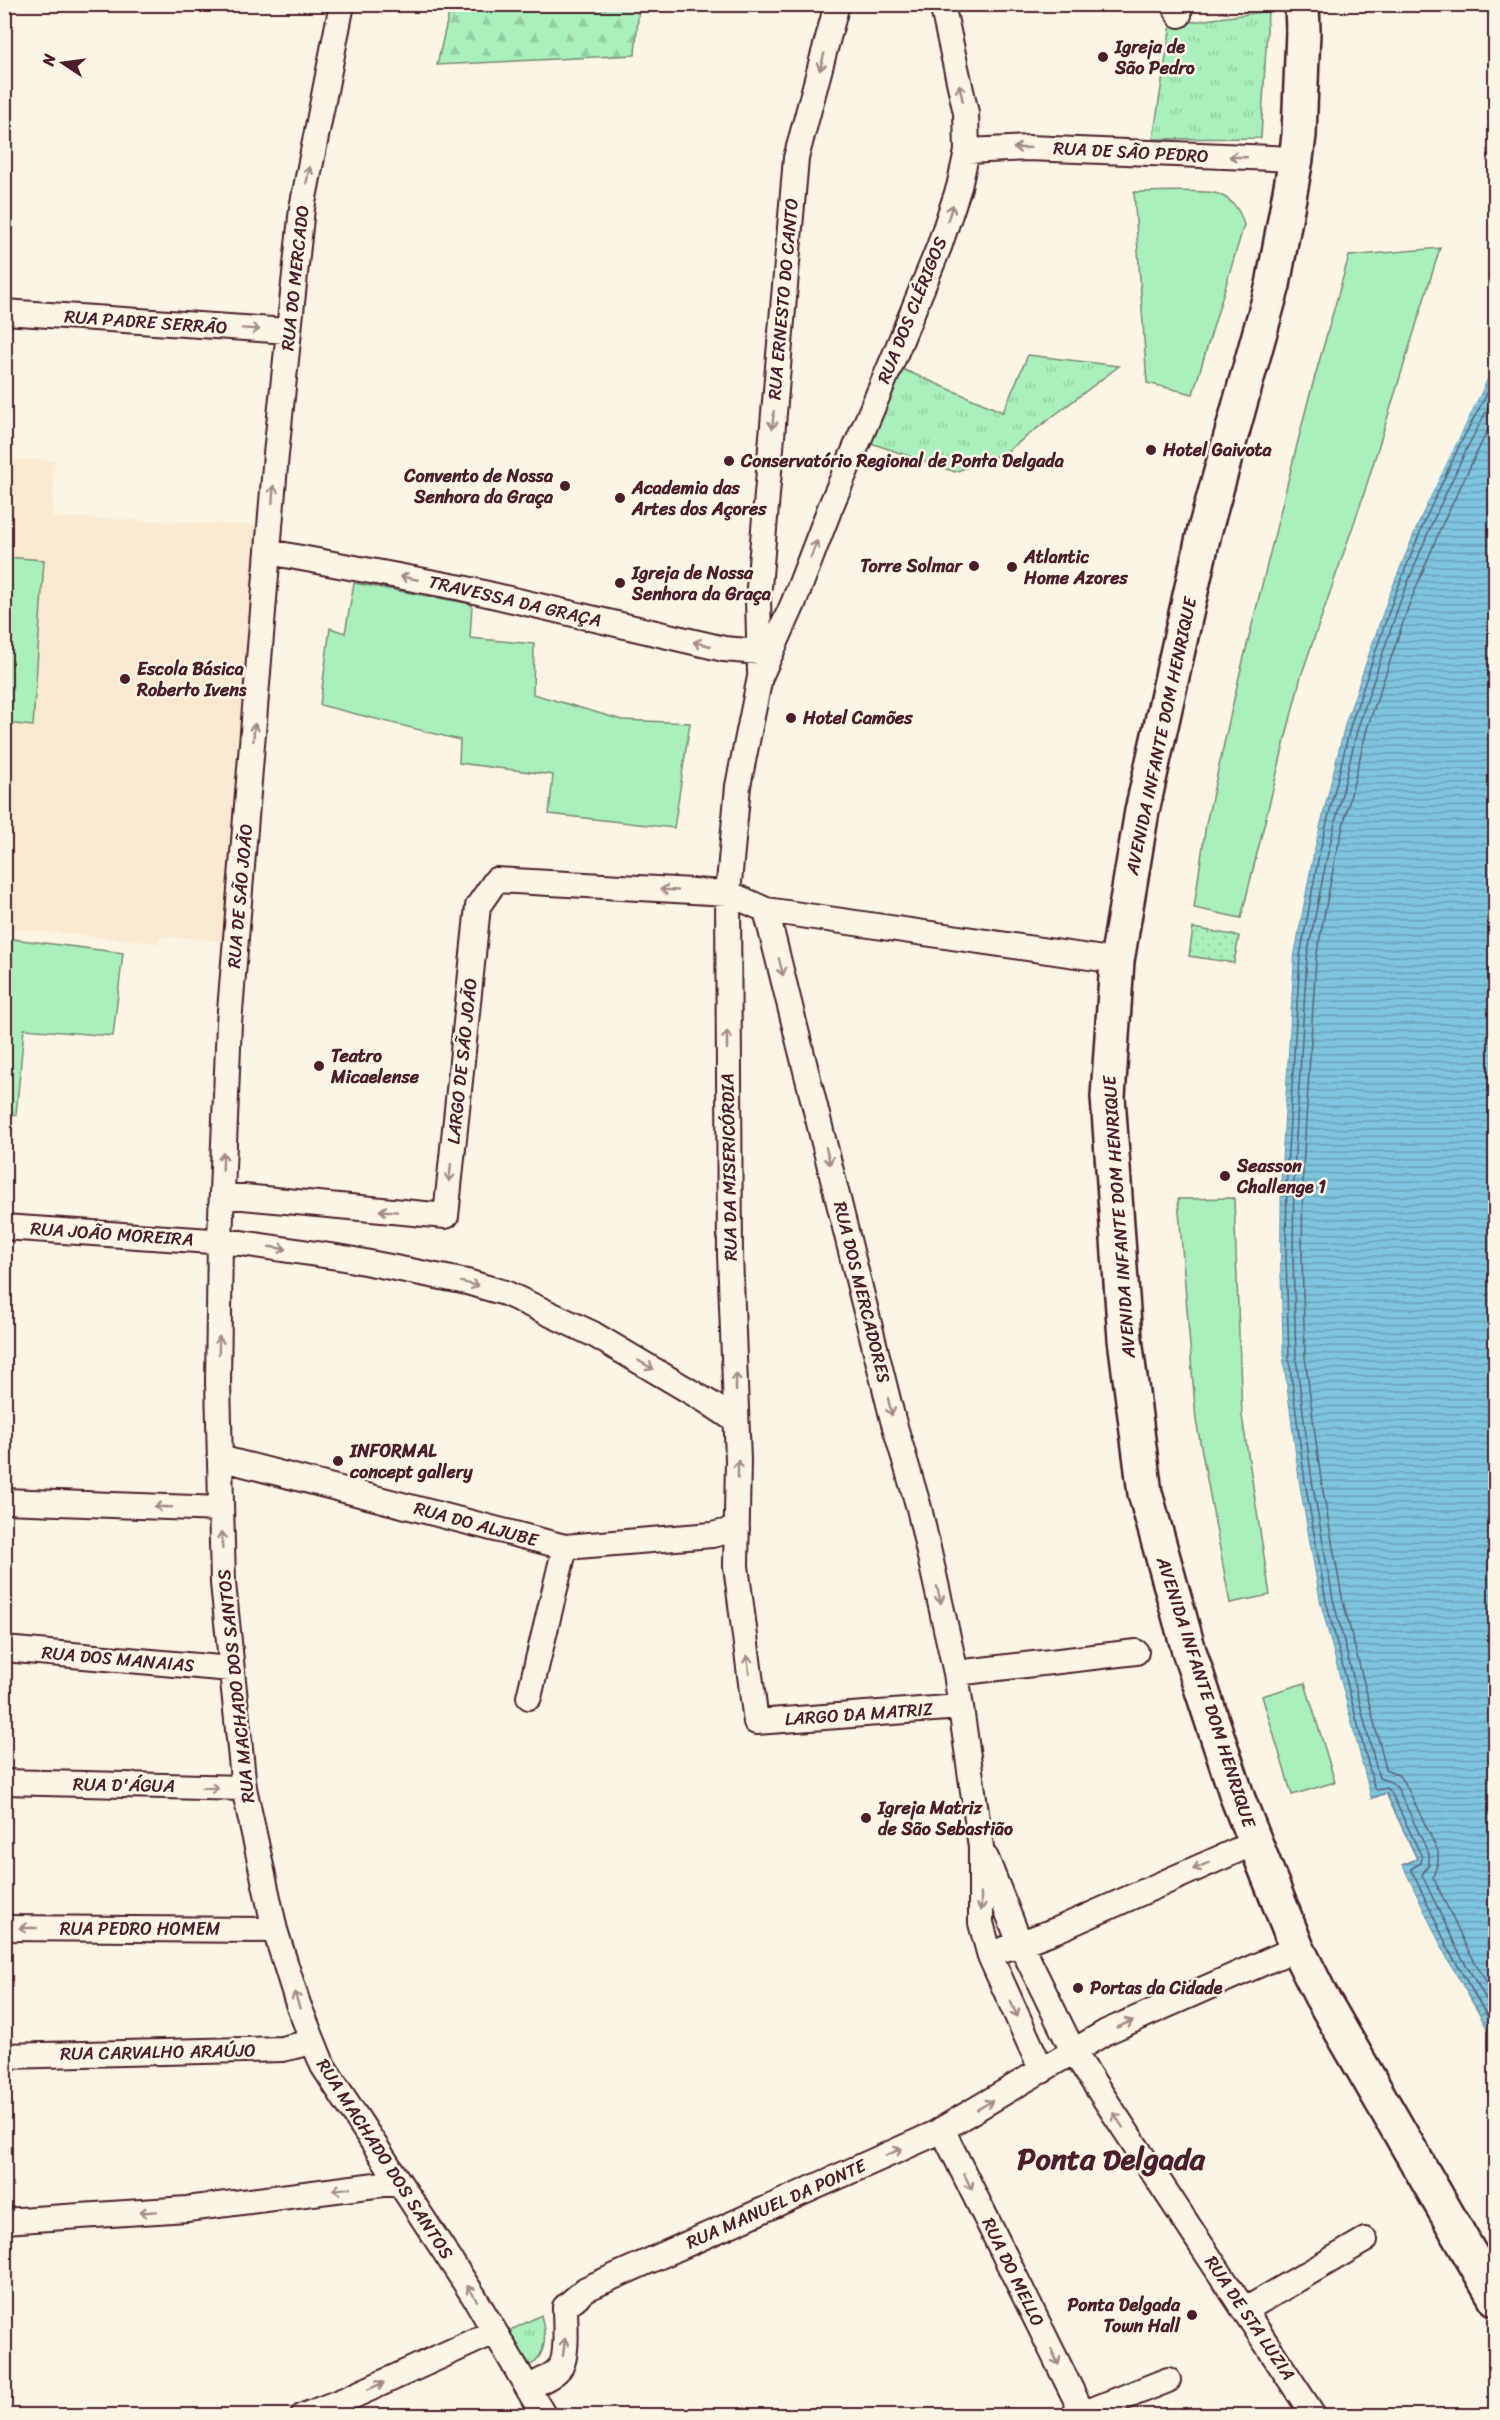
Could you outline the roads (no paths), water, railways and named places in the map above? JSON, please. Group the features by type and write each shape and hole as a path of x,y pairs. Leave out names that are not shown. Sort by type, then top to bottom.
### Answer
{"main road":[{"name":"AVENIDA INFANTE DOM HENRIQUE","path":"1302,4 1299,135 1274,285 1204,533 1142,811 1117,961 1108,1097 1125,1339 1145,1493 1189,1651 1254,1843 1297,1948 1321,1996 1496,2299"}],"street":[{"name":"RUA DOS CLÉRIGOS","path":"760,677 793,604 830,508 939,247 959,187 967,151 966,113 942,4"},
{"name":"RUA DO MERCADO","path":"269,552 288,331 302,208 339,5"},
{"name":"RUA ERNESTO DO CANTO","path":"760,677 758,599 796,158 838,5"},
{"name":"RUA DE SÃO PEDRO","path":"967,151 1028,148 1296,159"},
{"name":"RUA PADRE SERRÃO","path":"4,312 288,331"},
{"name":"TRAVESSA DA GRAÇA","path":"269,552 462,588 724,649 759,652"},
{"name":"RUA DE SÃO JOÃO","path":"220,1240 229,1023 269,552"},
{"path":"758,599 764,607 772,611 780,611 793,604"},
{"name":"RUA DA MISERICÓRDIA","path":"756,1722 736,1566 736,1430 727,1065 728,893 738,786 760,677"},
{"name":"LARGO DE SÃO JOÃO","path":"222,1195 446,1216 478,906 496,880 728,893"},
{"path":"728,893 766,910 1117,961"},
{"name":"RUA DOS MERCADORES","path":"766,910 893,1420 919,1508 957,1673"},
{"name":"RUA JOÃO MOREIRA","path":"4,1227 220,1240 344,1258 467,1282 505,1293 593,1334 708,1402 736,1430"},
{"name":"RUA MACHADO DOS SANTOS","path":"220,1240 218,1382 223,1583 244,1788 275,1930 312,2042 323,2066 475,2298 544,2415"},
{"name":"RUA DO ALJUBE","path":"220,1458 565,1547 712,1535 737,1530"},
{"path":"4,1501 221,1509"},
{"path":"529,1697 565,1547"},
{"name":"RUA DOS MANAIAS","path":"4,1648 231,1669"},
{"path":"1042,2071 990,1956 981,1923 981,1847 957,1673 1136,1652"},
{"name":"LARGO DA MATRIZ","path":"756,1722 961,1707"},
{"name":"RUA D'ÁGUA","path":"4,1782 244,1788"},
{"path":"990,1956 1059,1929 1254,1843"},
{"path":"981,1847 1020,1943"},
{"name":"RUA PEDRO HOMEM","path":"4,1928 275,1930"},
{"name":"RUA DE STA LUZIA","path":"1020,1943 1073,2051 1314,2415"},
{"name":"RUA MANUEL DA PONTE","path":"528,2388 561,2366 566,2341 565,2307 586,2289 942,2129 1107,2032 1297,1948"},
{"name":"RUA CARVALHO ARAÚJO","path":"4,2056 282,2049 312,2042"},
{"name":"RUA DO MELLO","path":"942,2129 1081,2415"},
{"path":"4,2221 187,2209 399,2182"},
{"path":"1245,2310 1365,2240"},
{"path":"303,2415 349,2398 494,2332"},
{"path":"1081,2415 1168,2380"}],"water":[{"path":"1495,364 1495,2042 1446,1957 1402,1865 1417,1859 1386,1793 1371,1799 1320,1602 1299,1483 1283,1359 1280,1258 1281,1168 1294,955 1313,854 1345,723 1388,597 1420,518 1455,442"}],"place":[{"name":"Igreja de São Pedro","path":"1103,57"},
{"name":"Hotel Gaivota","path":"1151,450"},
{"name":"Conservatório Regional de Ponta Delgada","path":"729,461"},
{"name":"Convento de Nossa Senhora da Graça","path":"565,486"},
{"name":"Academia das Artes dos Açores","path":"620,498"},
{"name":"Torre Solmar","path":"974,566"},
{"name":"Atlantic Home Azores","path":"1012,567"},
{"name":"Igreja de Nossa Senhora da Graça","path":"620,583"},
{"name":"Escola Básica Roberto Ivens","path":"125,679"},
{"name":"Hotel Camões","path":"791,718"},
{"name":"Teatro Micaelense","path":"319,1066"},
{"name":"Seasson Challenge 1","path":"1225,1176"},
{"name":"INFORMAL concept gallery","path":"338,1461"},
{"name":"Igreja Matriz de São Sebastião","path":"866,1818"},
{"name":"Portas da Cidade","path":"1078,1988"},
{"name":"Ponta Delgada Town Hall","path":"1192,2315"}],"district":[{"name":"Ponta Delgada","path":"1111,2159"}]}
